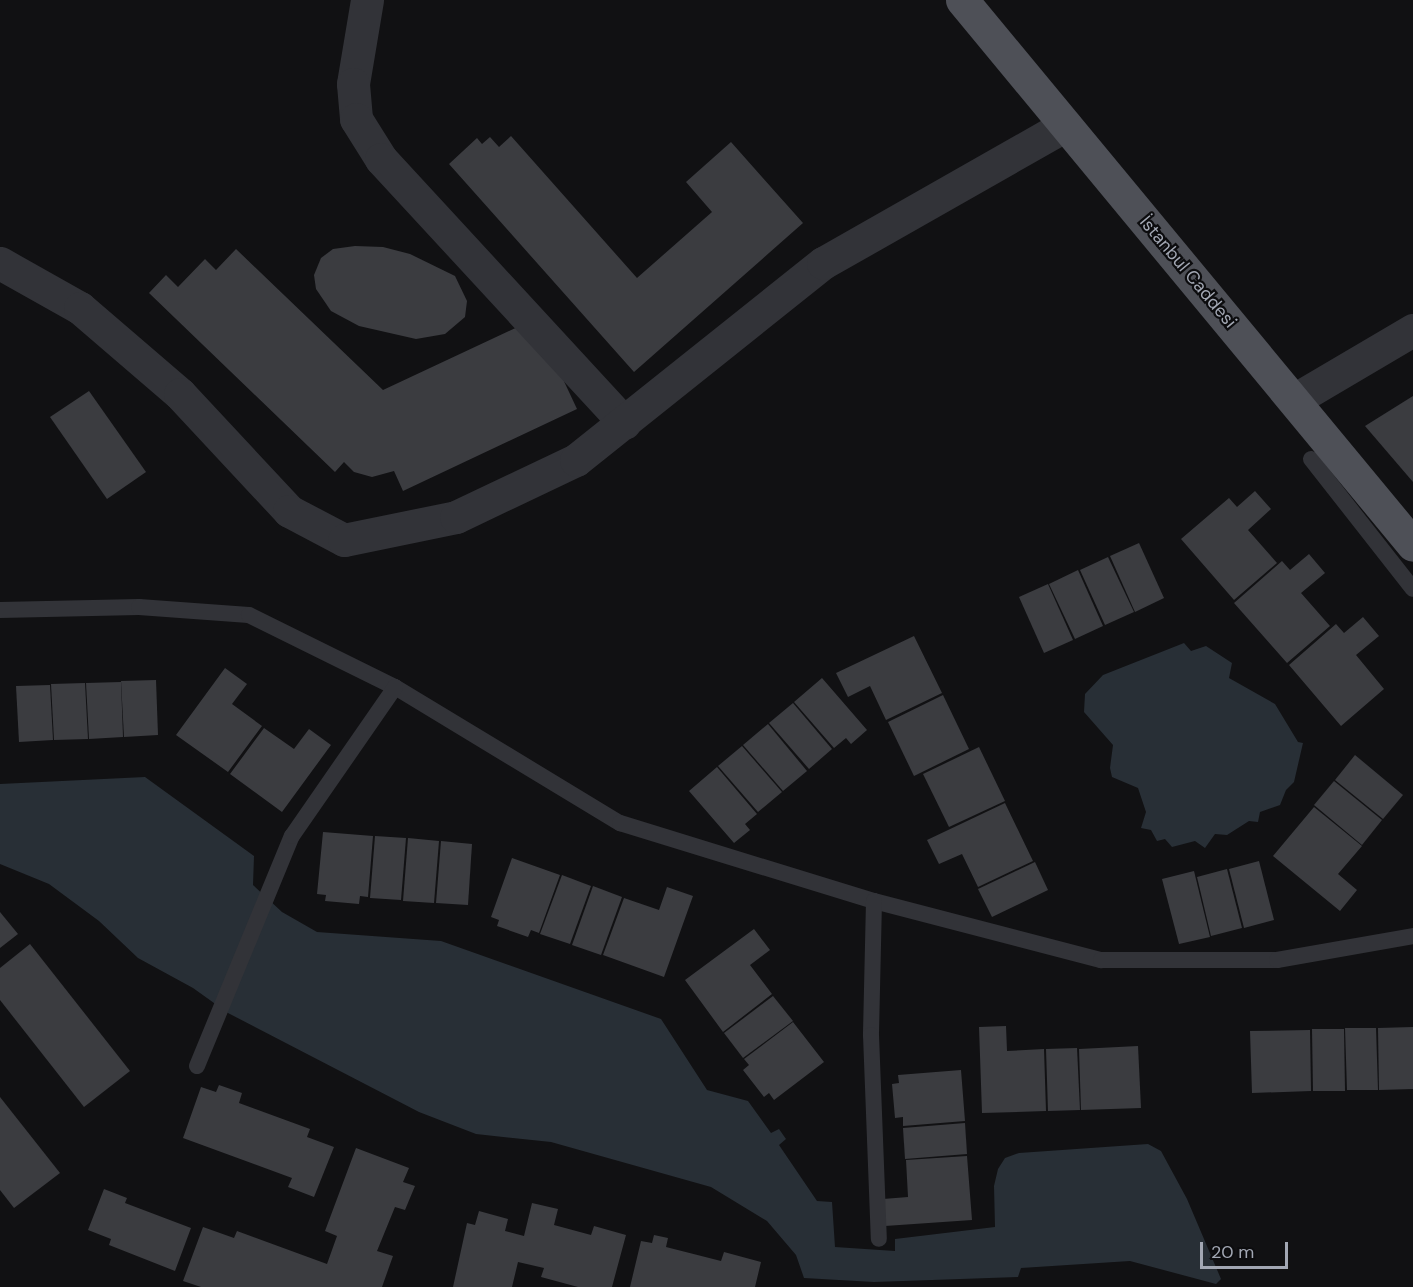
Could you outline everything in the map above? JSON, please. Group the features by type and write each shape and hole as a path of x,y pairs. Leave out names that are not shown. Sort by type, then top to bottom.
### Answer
{"main road":[{"name":"İstanbul Caddesi","path":"962,0 1413,545"}],"street":[{"path":"367,0 353,84 356,119 381,159 625,423"},
{"path":"0,264 80,308 180,394 289,511 344,540 456,517 576,460 823,263 1066,125"},
{"path":"1294,400 1413,330"}],"lane":[{"path":"1311,459 1413,589"},
{"path":"0,610 139,607 249,615 395,687 620,823 874,901 1101,960 1278,960 1413,936"},
{"path":"196,1066 292,836 395,687"},
{"path":"874,901 871,1035 879,1239"}],"shaded area":[{"path":"1184,643 1191,651 1206,646 1232,663 1229,678 1275,704 1298,742 1303,743 1294,782 1286,790 1280,805 1260,812 1258,822 1249,821 1227,835 1215,834 1205,848 1195,841 1172,847 1165,839 1157,841 1151,830 1141,828 1146,812 1138,788 1112,777 1110,768 1113,745 1084,712 1085,694 1103,675"},
{"path":"145,777 254,856 253,885 282,912 317,932 441,941 661,1019 707,1090 748,1101 771,1133 779,1129 786,1139 779,1145 817,1201 832,1202 835,1247 895,1251 895,1239 995,1227 994,1186 998,1169 1005,1158 1019,1153 1148,1144 1161,1151 1187,1199 1221,1279 1216,1284 1130,1261 1021,1268 1018,1277 874,1282 804,1278 796,1255 767,1221 711,1187 551,1142 476,1134 419,1112 228,1013 193,988 138,958 99,921 49,884 0,864 0,784"}],"building":[{"path":"511,136 637,278 712,212 686,182 731,142 803,223 634,372 449,164 477,138 482,144 490,137 499,147"},
{"path":"355,246 383,247 410,254 455,276 467,301 465,317 445,334 416,339 359,326 331,311 316,289 314,275 321,258 333,249"},
{"path":"236,249 383,390 524,324 547,345 577,409 403,491 394,471 372,477 354,472 344,462 335,472 149,293 166,275 178,287 205,259 216,270"},
{"path":"89,391 146,472 107,499 50,417"},
{"path":"1413,396 1413,482 1365,426"},
{"path":"1255,491 1271,509 1248,530 1277,563 1234,600 1181,539 1229,498 1237,507"},
{"path":"1139,543 1164,598 1135,612 1110,556"},
{"path":"1309,554 1325,573 1301,593 1330,626 1287,663 1234,603 1282,561 1290,570"},
{"path":"1108,557 1134,612 1105,625 1080,570"},
{"path":"1078,570 1103,626 1075,639 1049,584"},
{"path":"1048,584 1073,640 1044,653 1019,597"},
{"path":"1363,617 1379,636 1356,655 1384,689 1341,726 1289,665 1336,624 1344,633"},
{"path":"914,636 942,693 886,720 870,686 848,697 836,673"},
{"path":"225,668 247,684 232,704 262,726 228,772 176,735"},
{"path":"822,678 867,730 851,744 846,738 834,748 794,702"},
{"path":"156,680 158,735 124,737 121,681"},
{"path":"121,682 123,737 89,739 86,683"},
{"path":"85,683 88,739 54,740 51,684"},
{"path":"50,685 53,740 19,742 16,686"},
{"path":"943,695 969,749 914,776 888,722"},
{"path":"793,703 832,749 809,769 769,723"},
{"path":"768,724 807,771 783,791 743,745"},
{"path":"264,728 294,749 309,729 331,745 282,812 230,774"},
{"path":"742,746 782,792 758,812 718,766"},
{"path":"979,747 1005,801 949,827 923,774"},
{"path":"1355,755 1403,795 1383,819 1335,780"},
{"path":"717,767 757,814 745,824 750,830 734,843 689,791"},
{"path":"1334,781 1382,820 1362,845 1314,805"},
{"path":"1005,803 1033,861 978,887 962,854 939,864 927,840"},
{"path":"1314,807 1362,846 1338,874 1357,890 1340,911 1273,856"},
{"path":"323,832 373,836 368,897 360,896 359,904 325,901 326,895 317,894"},
{"path":"375,836 406,838 401,900 370,898"},
{"path":"408,838 439,841 434,903 403,901"},
{"path":"441,841 472,844 468,905 436,903"},
{"path":"512,858 560,875 539,933 531,930 528,937 497,926 499,920 491,917"},
{"path":"1259,861 1274,920 1244,928 1229,869"},
{"path":"1035,862 1048,890 992,917 978,889"},
{"path":"1227,869 1242,928 1211,936 1197,877"},
{"path":"1194,871 1210,937 1179,944 1162,879"},
{"path":"562,875 591,886 570,944 540,934"},
{"path":"593,886 622,897 601,955 572,945"},
{"path":"667,887 693,896 664,977 603,955 624,898 659,910"},
{"path":"0,912 18,934 0,948"},
{"path":"754,929 770,950 750,965 772,994 723,1032 685,980"},
{"path":"30,944 130,1071 84,1107 0,1000 0,968"},
{"path":"773,996 793,1021 743,1058 724,1033"},
{"path":"793,1022 824,1062 774,1100 769,1093 764,1097 743,1070 749,1065 744,1059"},
{"path":"1006,1026 1007,1051 1044,1049 1046,1111 982,1113 979,1027"},
{"path":"1413,1027 1413,1089 1379,1090 1378,1028"},
{"path":"1345,1028 1376,1028 1378,1090 1347,1090"},
{"path":"1312,1029 1344,1029 1345,1091 1313,1091"},
{"path":"1310,1030 1311,1091 1252,1093 1250,1031"},
{"path":"1138,1046 1141,1108 1081,1110 1079,1049"},
{"path":"1077,1048 1080,1110 1048,1111 1046,1049"},
{"path":"961,1070 965,1121 903,1126 903,1117 895,1118 892,1084 899,1083 898,1075"},
{"path":"219,1085 242,1093 239,1103 310,1129 307,1137 334,1147 314,1197 288,1187 292,1178 183,1138 201,1087 216,1092"},
{"path":"0,1097 60,1173 14,1208 0,1190"},
{"path":"965,1123 967,1154 905,1159 903,1128"},
{"path":"356,1148 409,1168 403,1182 415,1186 405,1210 395,1207 377,1251 393,1256 382,1287 201,1287 183,1281 203,1227 234,1238 237,1231 327,1264 337,1236 325,1231"},
{"path":"967,1156 972,1220 885,1226 883,1199 908,1197 906,1160"},
{"path":"104,1189 127,1198 125,1203 191,1228 175,1271 109,1245 111,1239 88,1230"},
{"path":"532,1203 558,1209 554,1225 591,1235 594,1226 626,1235 612,1287 578,1287 541,1277 544,1268 518,1262 512,1287 453,1287 467,1223 475,1225 479,1211 508,1219 505,1231 524,1236"},
{"path":"654,1235 668,1238 666,1247 721,1261 724,1252 761,1262 755,1287 630,1287 641,1241 652,1243"}]}
